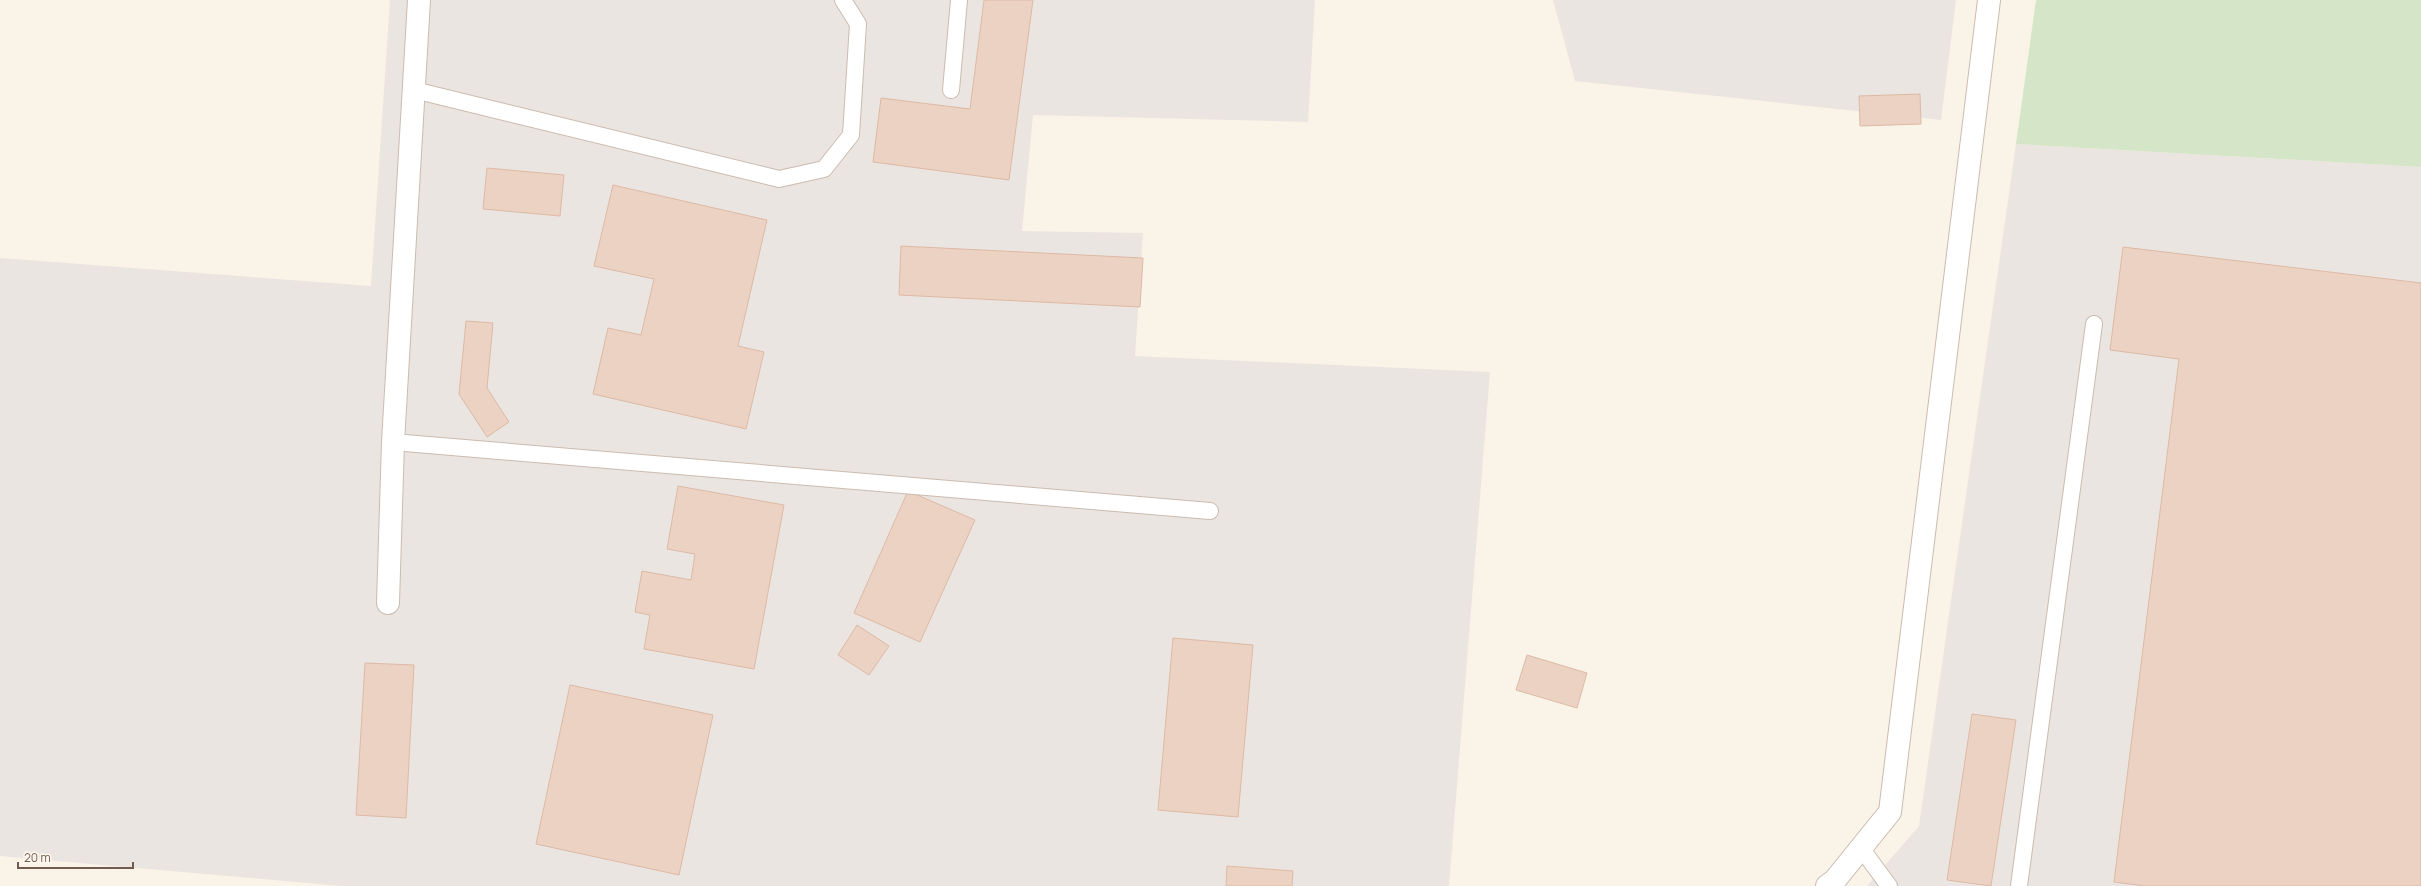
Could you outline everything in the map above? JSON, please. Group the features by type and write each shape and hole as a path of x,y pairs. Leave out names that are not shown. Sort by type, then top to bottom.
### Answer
{"street":[{"path":"388,603 393,442 419,0"},
{"path":"1827,886 1835,880 1890,812 1989,0"}],"lane":[{"path":"414,90 779,179 824,169 851,135 858,24 843,0"},
{"path":"951,90 959,0"},
{"path":"2019,886 2094,324"},
{"path":"393,442 1210,511"},
{"path":"1861,848 1889,886"}],"shaded area":[{"path":"390,0 1315,0 1308,122 1033,115 1022,231 1143,233 1135,356 1490,372 1449,886 341,886 0,856 0,258 371,286"},
{"path":"1553,0 1956,0 1941,120 1575,81"},
{"path":"2016,144 2421,167 2421,886 1867,886 1919,826"}],"green space":[{"path":"2036,0 2421,0 2421,167 2016,144"}],"building":[{"path":"984,0 1033,0 1009,180 873,162 881,98 970,109"},
{"path":"1920,94 1921,124 1860,126 1859,96"},
{"path":"487,168 564,175 560,216 483,209"},
{"path":"613,185 767,220 738,346 764,352 746,429 593,394 608,328 641,335 654,279 594,266"},
{"path":"901,246 1143,258 1140,307 899,295"},
{"path":"2123,247 2421,283 2421,886 2145,886 2114,882 2179,359 2110,350"},
{"path":"466,321 493,323 487,388 509,422 487,437 459,394"},
{"path":"678,486 784,505 754,669 644,649 650,615 635,612 642,571 691,580 695,554 667,549"},
{"path":"908,491 975,520 920,642 854,613"},
{"path":"857,625 889,646 869,675 838,655"},
{"path":"1173,638 1253,645 1238,817 1158,810"},
{"path":"1527,655 1587,673 1577,708 1516,690"},
{"path":"365,663 414,665 406,818 356,815"},
{"path":"570,685 713,715 679,875 536,844"},
{"path":"1972,714 2016,720 1991,886 1947,880"},
{"path":"1227,866 1293,871 1292,886 1226,886"}]}
